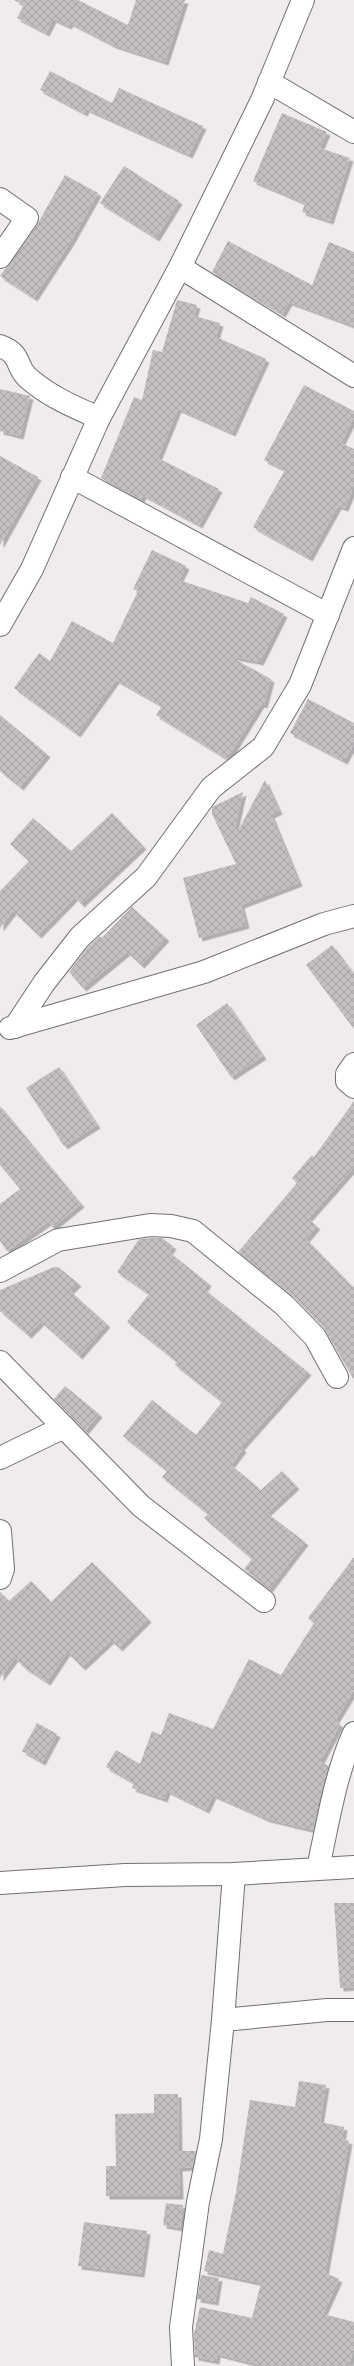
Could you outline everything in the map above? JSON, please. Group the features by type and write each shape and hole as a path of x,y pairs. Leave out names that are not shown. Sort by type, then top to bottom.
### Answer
{"street":[{"path":"0,625 32,569 99,418 180,267 269,82 303,0"},
{"path":"269,82 354,132"},
{"path":"0,199 27,218 0,257"},
{"path":"180,267 354,376"},
{"path":"0,346 16,355 26,376 55,398 99,418"},
{"path":"72,477 328,615"},
{"path":"7,1029 80,937 146,877 211,788 263,747 300,685 354,548"},
{"path":"7,1029 204,972 324,924 354,916"},
{"path":"354,1064 347,1074 347,1081 354,1086"},
{"path":"0,1271 58,1240 150,1225 171,1226 193,1231 284,1305 315,1337 337,1378"},
{"path":"1,1367 64,1427 140,1506 264,1601"},
{"path":"0,1458 64,1427"},
{"path":"0,1534 3,1570 0,1578"},
{"path":"318,1868 338,1780 354,1733"},
{"path":"0,1883 125,1875 234,1874 354,1867"},
{"path":"183,2366 181,2327 198,2202 211,2139 223,2020 234,1874"},
{"path":"223,2020 327,2010 354,2010"}],"building":[{"path":"14,0 78,0 128,25 136,0 185,0 165,62 113,45 70,23 68,26 53,19 46,33 17,18 24,5"},
{"path":"50,71 112,103 119,88 203,126 189,155 86,109 84,113 40,90"},
{"path":"282,113 327,132 320,148 350,158 330,221 302,212 305,203 253,181"},
{"path":"124,166 179,201 156,238 100,203"},
{"path":"65,175 98,193 71,241 34,298 0,276 37,225"},
{"path":"228,241 312,285 329,242 354,252 354,326 289,302 282,314 212,272"},
{"path":"177,300 197,305 194,316 220,323 216,337 266,359 232,433 178,409 158,458 219,489 199,525 143,495 141,499 136,497 101,478 134,397 142,400 153,350 162,352"},
{"path":"304,385 354,411 354,417 341,443 354,449 354,485 345,508 338,506 309,558 253,527 285,470 264,460"},
{"path":"0,389 30,396 20,436 0,431"},
{"path":"0,456 38,477 0,545"},
{"path":"152,550 186,566 179,580 248,603 251,597 284,614 260,662 229,656 271,679 264,705 261,704 227,759 156,715 162,706 116,680 77,734 14,688 39,653 50,661 72,621 113,643 138,591 133,589"},
{"path":"308,699 354,723 354,743 344,761 290,733"},
{"path":"0,715 47,754 20,787 0,771"},
{"path":"265,780 279,811 271,815 299,883 241,905 246,925 199,938 183,878 236,864 212,814 212,807 243,792 235,828 239,829"},
{"path":"112,813 143,846 81,904 75,897 38,935 13,911 0,928 0,891 29,861 10,844 33,818 71,851"},
{"path":"132,907 166,938 141,965 127,952 83,988 69,972 89,946 100,936 102,938"},
{"path":"332,945 354,974 354,1029 306,965"},
{"path":"227,1003 263,1056 231,1077 196,1025"},
{"path":"59,1067 97,1125 64,1146 26,1088"},
{"path":"354,1101 354,1167 308,1219 317,1226 306,1239 354,1288 354,1380 324,1328 292,1295 238,1252 297,1183 292,1178 312,1155 314,1157"},
{"path":"0,1106 81,1204 53,1227 48,1222 7,1251 0,1241 0,1204 20,1189 0,1165"},
{"path":"162,1238 173,1246 169,1252 208,1283 204,1289 308,1372 241,1447 243,1449 231,1465 261,1490 282,1471 296,1486 267,1513 305,1542 269,1589 244,1569 252,1559 204,1518 208,1514 162,1477 167,1471 123,1436 152,1400 196,1435 222,1402 175,1365 177,1362 127,1322 149,1294 117,1272 139,1239"},
{"path":"54,1267 58,1267 78,1283 70,1291 107,1324 79,1356 41,1322 28,1335 0,1311 0,1290"},
{"path":"65,1386 99,1414 85,1431 54,1399"},
{"path":"354,1557 354,1690 335,1721 340,1724 320,1762 329,1766 319,1799 313,1830 267,1819 213,1795 206,1810 167,1791 164,1799 132,1788 134,1783 106,1767 116,1750 140,1764 152,1731 161,1735 169,1713 213,1729 249,1659 281,1675 314,1623 308,1618"},
{"path":"92,1562 148,1619 119,1648 111,1640 82,1667 67,1652 47,1682 25,1668 15,1658 0,1678 0,1592 9,1601 31,1581 51,1602"},
{"path":"37,1723 57,1734 42,1762 22,1751"},
{"path":"334,1903 354,1903 354,1987 340,1988"},
{"path":"299,2081 326,2085 320,2122 344,2127 342,2139 349,2141 325,2273 339,2279 323,2314 354,2322 354,2347 349,2366 264,2366 217,2354 216,2361 195,2357 194,2334 200,2307 252,2318 261,2283 204,2271 209,2250 223,2254 236,2192 250,2100 295,2107"},
{"path":"154,2094 178,2094 179,2151 196,2151 192,2167 179,2168 180,2196 106,2196 106,2166 116,2166 115,2114 154,2113"},
{"path":"166,2203 183,2205 180,2228 163,2225"},
{"path":"84,2222 147,2231 141,2274 78,2266"},
{"path":"201,2275 219,2278 215,2302 197,2299"}]}
